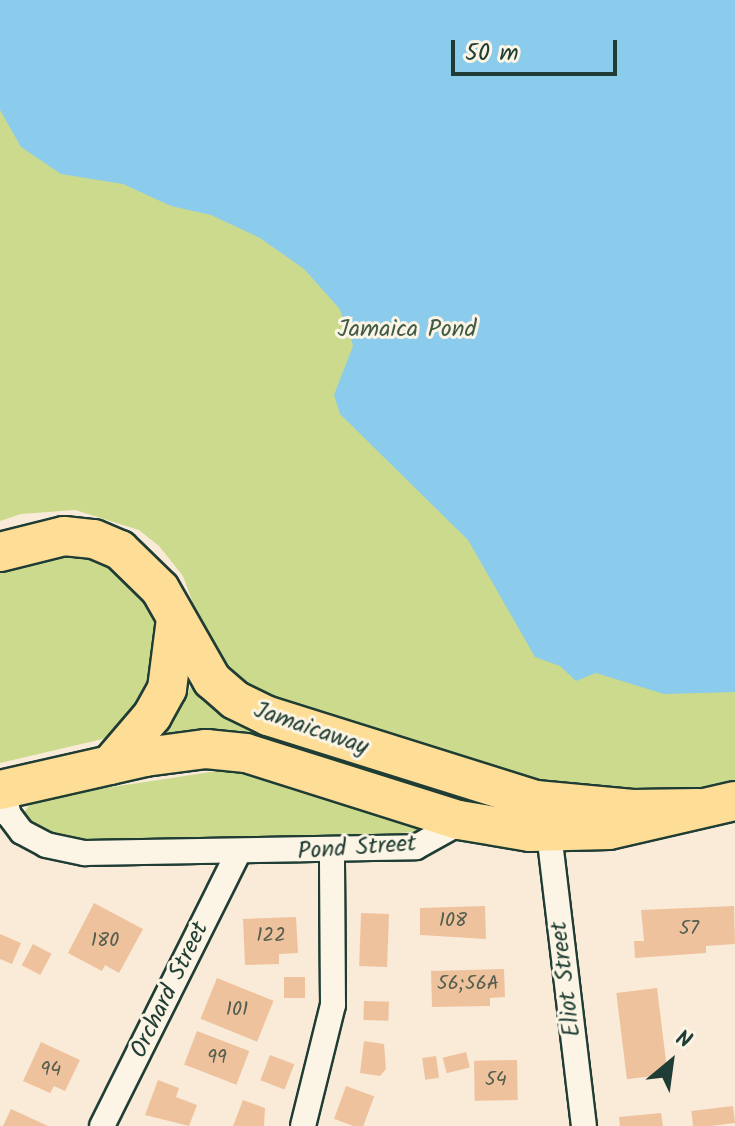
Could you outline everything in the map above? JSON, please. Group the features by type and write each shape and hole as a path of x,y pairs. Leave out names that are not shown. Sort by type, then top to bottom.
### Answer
{"highway":[{"name":"Jamaicaway","path":"0,552 54,536 108,544 144,569 212,680 235,700 268,716 536,800 633,809 698,808"},
{"path":"110,765 152,716 167,689 176,619"},
{"name":"Jamaicaway","path":"1,790 196,749 246,753 463,821"},
{"path":"463,821 549,833 609,830 735,801"}],"street":[{"name":"Pond Street","path":"1,790 16,827 57,848 238,853 416,847 463,821"},
{"name":"Eliot Street","path":"549,833 584,1126"},
{"path":"303,1126 333,1005 332,851"},
{"name":"Orchard Street","path":"102,1126 238,853"}],"green space":[{"name":"Jamaica Pond","path":"0,0 735,0 735,782 676,794 562,792 266,698 228,673 205,636 183,576 159,546 139,530 75,510 21,514 0,521"},
{"path":"43,551 103,558 138,588 160,634 153,691 111,737 0,763 0,573"},
{"path":"194,681 263,730 515,812 513,816 206,733 166,734"},
{"path":"237,768 422,826 421,831 320,841 95,841 55,837 31,825 24,813 33,799"}],"water":[{"name":"Jamaica Pond","path":"0,0 735,0 735,692 664,694 596,673 576,681 560,666 535,657 468,540 340,414 334,395 353,346 339,308 304,269 260,238 211,215 171,206 123,184 61,174 21,147 0,110"}],"building":[{"path":"94,903 143,929 119,973 105,965 102,971 68,953"},
{"path":"485,906 486,939 420,935 420,908"},
{"path":"734,906 735,944 706,946 706,953 635,958 634,941 644,941 641,910"},
{"path":"361,913 389,914 387,967 359,966"},
{"path":"296,917 298,953 279,954 279,964 245,965 243,919"},
{"path":"0,934 21,943 12,964 0,959"},
{"path":"33,944 52,954 40,975 22,965"},
{"path":"504,969 505,997 490,998 490,1006 432,1007 431,971"},
{"path":"284,977 305,977 305,998 284,998"},
{"path":"217,978 274,1001 257,1042 201,1019"},
{"path":"657,988 668,1074 627,1079 616,993"},
{"path":"364,1001 389,1002 388,1021 363,1020"},
{"path":"197,1031 249,1051 236,1085 184,1065"},
{"path":"364,1041 384,1044 386,1069 380,1076 360,1073"},
{"path":"41,1042 80,1060 65,1091 54,1086 50,1093 23,1081"},
{"path":"466,1052 470,1068 447,1073 443,1058"},
{"path":"270,1055 294,1064 285,1090 260,1080"},
{"path":"436,1056 439,1078 425,1080 422,1058"},
{"path":"517,1060 518,1100 475,1101 474,1061"},
{"path":"158,1080 179,1088 176,1097 197,1105 189,1126 145,1115"},
{"path":"346,1086 374,1096 363,1126 334,1119"},
{"path":"243,1100 265,1108 264,1126 233,1126"},
{"path":"733,1106 735,1123 693,1126 691,1111"},
{"path":"11,1109 48,1126 3,1126"},
{"path":"661,1113 663,1126 620,1126 619,1117"}]}
